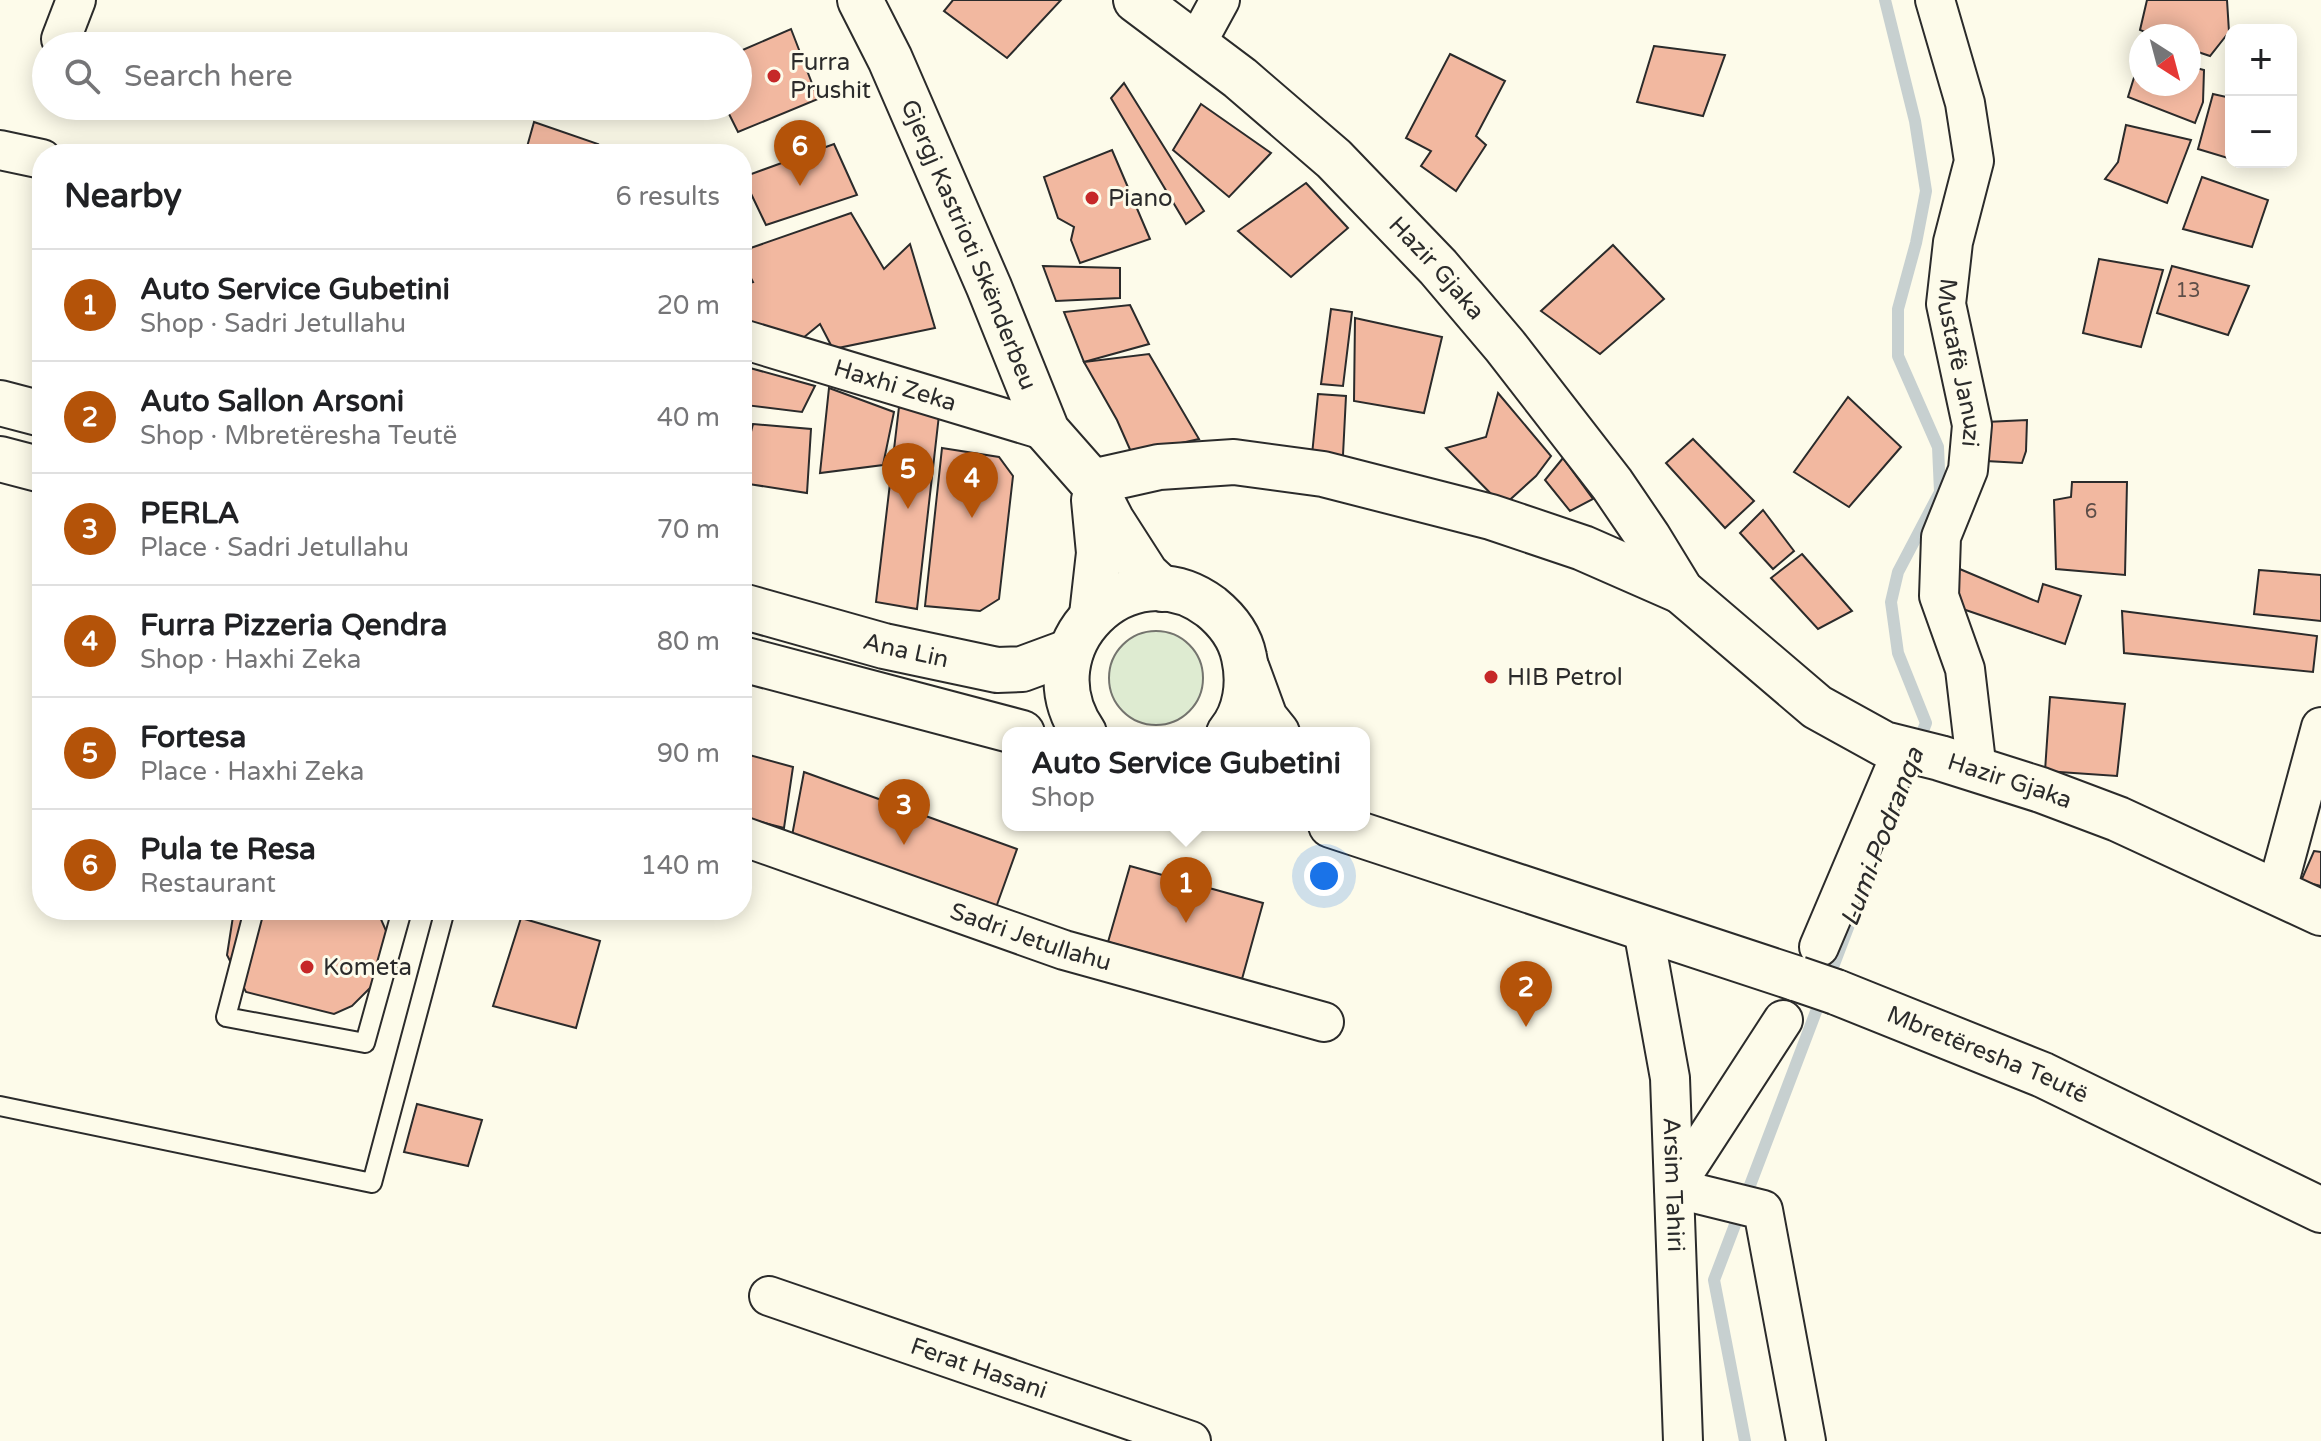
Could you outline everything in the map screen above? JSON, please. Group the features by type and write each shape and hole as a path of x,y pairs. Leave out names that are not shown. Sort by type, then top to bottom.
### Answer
{"street":[{"path":"64,32 76,0"},
{"name":"Gjergj Kastrioti Skënderbeu","path":"860,0 890,59 1047,431 1092,482 1146,574 1162,589"},
{"name":"Hazir Gjaka","path":"1136,0 1240,78 1334,159 1438,267 1505,346 1612,484 1681,591 1817,707 1926,756 2041,790 2118,819 2321,913"},
{"path":"1196,44 1220,0"},
{"name":"Mustafë Januzi","path":"1926,756 1965,669 1939,596 1941,537 1968,470 1972,425 1946,304 1953,242 1974,161 1965,103 1935,0"},
{"path":"0,150 32,157"},
{"name":"Haxhi Zeka","path":"752,342 1047,431"},
{"path":"0,403 32,411"},
{"path":"0,459 32,467"},
{"name":"Hazir Gjaka","path":"1092,482 1159,467 1234,462 1323,474 1491,517 1583,548 1681,591"},
{"path":"1081,727 1066,687 1066,669 1082,633 1099,553 1092,482"},
{"path":"1162,589 1182,592 1202,601 1219,613 1233,630 1265,718 1272,727"},
{"name":"Ana Lin","path":"752,609 884,646 997,670 1022,669 1082,633 1124,595 1162,589"},
{"path":"752,662 1002,728"},
{"path":"1232,727 1247,690 1247,669"},
{"path":"2276,893 2321,727"},
{"path":"1818,972 1926,756"},
{"name":"Mbretëresha Teutë","path":"1370,809 1643,929"},
{"name":"Mbretëresha Teutë","path":"1349,831 1643,929 1818,972 2043,1075 2321,1210"},
{"name":"Sadri Jetullahu","path":"752,840 1064,950 1324,1022"},
{"name":"Arsim Tahiri","path":"1643,929 1670,1078 1683,1441"},
{"path":"1783,1020 1674,1188 1763,1210 1806,1441"},
{"name":"Ferat Hasani","path":"769,1296 1191,1441"}],"lane":[{"path":"251,920 226,1017 365,1043 399,920"},
{"path":"0,1106 372,1183 442,920"}],"green space":[{"path":"1156,631 1174,635 1189,645 1199,660 1203,678 1199,696 1189,711 1174,721 1156,725 1138,721 1123,711 1113,696 1109,678 1113,660 1123,645 1138,635"}],"building":[{"path":"953,0 1061,0 1007,58 944,11"},
{"path":"2147,0 2227,0 2228,24 2225,24 2225,37 2210,56 2201,53 2201,24 2141,24"},
{"name":"Furra Prushit","path":"791,29 818,99 738,132 732,120 752,120 752,46"},
{"path":"1654,46 1725,55 1703,116 1637,102"},
{"path":"1450,54 1505,81 1476,136 1486,145 1456,191 1421,166 1431,151 1406,138"},
{"path":"2201,69 2204,70 2203,102 2195,123 2128,97 2129,94 2201,96"},
{"path":"1124,83 1204,211 1186,224 1111,98"},
{"path":"2213,94 2225,97 2225,157 2198,149"},
{"path":"1201,104 1271,153 1229,197 1173,150"},
{"path":"534,122 598,144 528,144"},
{"path":"2126,125 2191,140 2167,203 2105,179 2118,162"},
{"path":"834,144 857,195 766,225 752,196 752,174"},
{"name":"Piano","path":"1112,150 1150,239 1080,263 1071,240 1074,227 1058,218 1044,177"},
{"path":"2202,177 2268,200 2252,247 2183,229"},
{"path":"1306,183 1348,228 1291,277 1238,231"},
{"path":"851,213 884,269 910,244 935,328 833,349 820,324 797,343 752,332 752,248"},
{"path":"1613,245 1664,299 1600,354 1541,311"},
{"path":"2099,259 2163,270 2141,347 2083,333"},
{"path":"1043,266 1120,268 1120,298 1056,301"},
{"path":"2172,266 2249,286 2228,335 2157,313"},
{"path":"1130,305 1149,344 1084,362 1064,312"},
{"path":"1331,309 1352,312 1343,386 1321,384"},
{"path":"1355,318 1442,337 1424,413 1354,401"},
{"path":"1149,354 1199,439 1132,454 1117,420 1084,362"},
{"path":"752,369 815,386 802,412 752,406"},
{"path":"829,388 894,412 883,465 820,473"},
{"path":"1498,393 1551,456 1536,476 1503,506 1446,448 1486,437"},
{"path":"1318,394 1346,396 1343,455 1312,455"},
{"path":"1848,397 1901,447 1849,507 1794,472"},
{"path":"899,407 939,415 917,609 876,602"},
{"path":"2027,420 2026,451 2022,463 1986,461 1986,422"},
{"path":"753,424 811,429 807,493 752,485"},
{"path":"1693,439 1754,501 1725,528 1666,463"},
{"path":"942,448 999,457 1013,476 999,599 980,611 925,606"},
{"path":"1563,458 1593,499 1570,511 1545,480"},
{"path":"2072,482 2127,482 2125,575 2056,569 2054,500 2071,497"},
{"path":"1763,510 1794,551 1773,569 1740,533"},
{"path":"1802,554 1852,611 1818,629 1771,578"},
{"path":"1955,567 2038,602 2043,584 2081,596 2065,644 1951,605"},
{"path":"2259,570 2321,575 2321,621 2254,614"},
{"path":"2122,611 2317,636 2313,672 2124,653"},
{"path":"2050,697 2125,704 2117,776 2045,771"},
{"path":"752,756 793,767 784,828 752,820"},
{"path":"804,772 1017,849 994,913 791,841"},
{"path":"2314,851 2321,852 2321,886 2301,881"},
{"path":"1130,866 1263,903 1242,979 1108,942"},
{"name":"Kometa","path":"232,920 381,920 387,933 379,979 352,1006 334,1014 246,992 227,955"},
{"path":"520,920 600,941 576,1028 493,1006"},
{"path":"417,1104 482,1120 468,1166 404,1152"}],"waterway":[{"name":"Lumi Podranqa","path":"1885,0 1915,121 1926,191 1898,309 1898,356 1938,447 1940,492 1898,572 1891,602 1898,653 1926,723 1917,746"},
{"name":"Lumi Podranqa","path":"1745,1441 1714,1280 1855,909"}],"place":[{"name":"Furra Prushit","path":"774,76"},
{"name":"Pula te Resa","path":"800,186"},
{"name":"Piano","path":"1092,198"},
{"name":"Fortesa","path":"908,509"},
{"name":"Furra Pizzeria Qendra","path":"972,518"},
{"name":"HIB Petrol","path":"1491,677"},
{"name":"PERLA","path":"904,845"},
{"name":"Auto Service Gubetini","path":"1186,923"},
{"name":"Kometa","path":"307,967"},
{"name":"Auto Sallon Arsoni","path":"1526,1027"}]}
